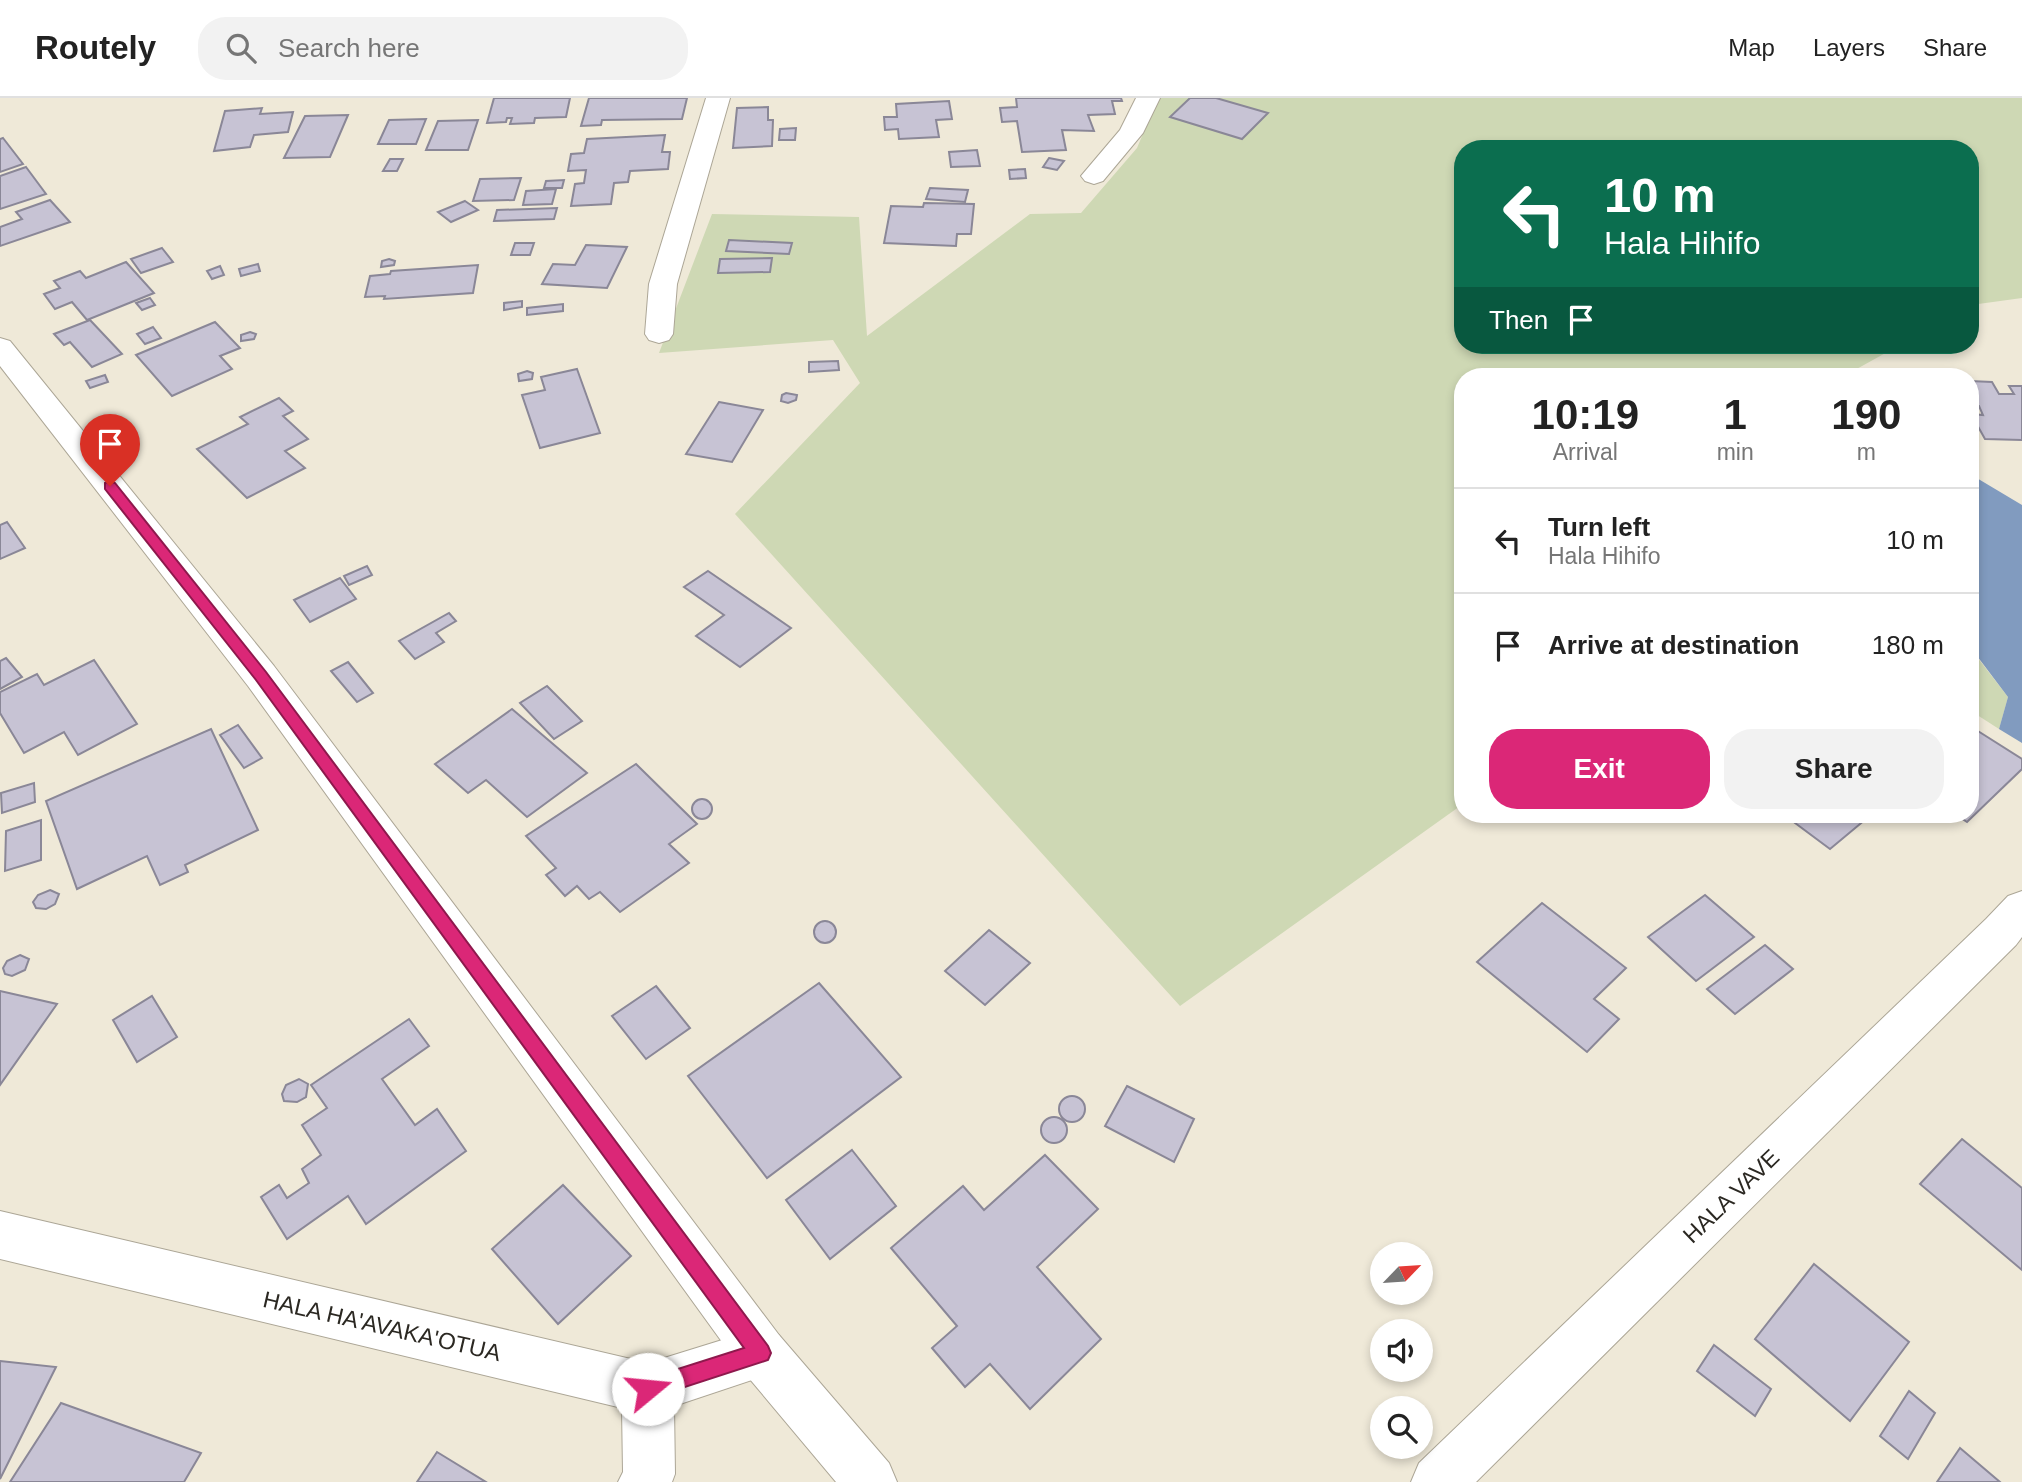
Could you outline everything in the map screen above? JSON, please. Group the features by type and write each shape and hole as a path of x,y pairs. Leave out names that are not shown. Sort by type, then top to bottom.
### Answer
{"street":[{"path":"659,334 663,284 718,98"},
{"path":"1094,176 1131,133 1148,98"},
{"path":"0,347 261,676 761,1353 870,1482"},
{"name":"HALA VAVE","path":"1438,1482 2001,932 2022,908"},
{"name":"HALA HA'AVAKA'OTUA","path":"0,1235 648,1389"},
{"path":"645,1482 649,1474 648,1389 761,1353"}],"green space":[{"path":"1158,98 2022,98 2022,298 1979,304 1979,140 1454,140 1454,354 1884,354 1858,368 1454,368 1454,810 1180,1006 735,514 860,383 833,340 659,353 712,214 859,217 867,336 1030,214 1081,213 1137,148"},
{"path":"1979,660 2008,697 1999,729 1979,716"}],"water":[{"path":"1979,479 2022,505 2022,743 1999,729 2008,697 1979,659"}],"building":[{"path":"494,98 570,98 566,117 535,118 534,123 510,124 512,118 507,118 506,122 487,123"},
{"path":"589,98 687,98 682,119 602,120 601,125 581,126"},
{"path":"1016,98 1121,98 1122,101 1112,101 1115,114 1088,115 1094,131 1062,130 1066,150 1022,152 1017,121 1002,122 1000,108 1017,107"},
{"path":"1190,98 1216,98 1268,113 1242,139 1170,117"},
{"path":"949,101 952,119 936,120 939,137 899,139 898,129 885,130 884,117 897,117 896,104"},
{"path":"768,107 768,120 773,120 772,146 733,148 737,108"},
{"path":"262,108 260,114 293,112 288,132 254,135 250,147 214,151 225,111"},
{"path":"348,115 330,157 284,158 305,116"},
{"path":"426,119 416,144 378,144 389,120"},
{"path":"478,120 468,150 426,150 438,121"},
{"path":"796,128 795,140 779,140 780,129"},
{"path":"665,135 662,152 670,152 668,169 630,171 628,182 614,183 611,204 571,206 575,184 584,183 586,170 568,171 571,154 584,153 587,139"},
{"path":"3,138 23,164 0,172 0,139"},
{"path":"977,150 980,166 951,167 949,152"},
{"path":"1049,158 1064,161 1057,170 1043,167"},
{"path":"390,159 403,159 397,171 383,171"},
{"path":"26,167 46,194 0,209 0,176"},
{"path":"1025,169 1026,178 1010,179 1009,170"},
{"path":"521,178 514,200 473,201 480,179"},
{"path":"564,180 562,188 544,188 546,181"},
{"path":"930,188 968,190 965,202 926,199"},
{"path":"556,189 552,204 523,205 526,191"},
{"path":"50,200 70,222 0,246 0,227 22,219 16,212"},
{"path":"465,201 478,210 451,222 438,212"},
{"path":"924,203 974,204 971,234 957,234 956,246 884,243 891,206 923,207"},
{"path":"557,208 554,219 494,221 497,210"},
{"path":"729,240 792,243 789,254 726,251"},
{"path":"515,243 534,243 530,255 511,255"},
{"path":"586,245 627,247 607,288 542,284 553,264 575,265"},
{"path":"162,248 173,262 141,273 131,259"},
{"path":"772,258 770,272 718,273 720,259"},
{"path":"382,261 395,261 394,265 381,267"},
{"path":"126,262 154,293 87,320 72,302 55,309 44,294 60,288 54,281 80,271 86,278"},
{"path":"258,264 260,271 241,276 239,269"},
{"path":"478,265 473,293 384,299 385,296 365,297 370,276 390,274 391,271"},
{"path":"220,266 224,275 212,279 207,271"},
{"path":"150,298 155,305 142,310 136,303"},
{"path":"522,301 522,307 504,310 504,303"},
{"path":"563,304 563,311 527,315 527,308"},
{"path":"90,320 122,354 92,367 70,342 64,345 54,334"},
{"path":"215,322 240,348 220,356 232,369 172,396 136,355"},
{"path":"153,327 161,338 145,344 137,334"},
{"path":"250,332 256,334 254,339 241,341 241,335"},
{"path":"838,361 839,370 809,372 809,362"},
{"path":"577,369 600,433 540,448 522,395 545,390 541,377"},
{"path":"527,371 533,373 532,379 519,381 518,374"},
{"path":"105,375 108,382 90,388 86,381"},
{"path":"1979,381 1992,382 1999,394 2014,394 2009,386 2022,386 2022,440 1985,439 1979,428 1979,415 1983,415 1979,406"},
{"path":"782,395 797,395 796,400 788,403 781,401"},
{"path":"279,398 293,411 283,416 308,439 285,451 305,468 247,498 197,449 248,424 240,417"},
{"path":"719,402 763,410 732,462 686,454"},
{"path":"7,522 25,548 0,559 0,525"},
{"path":"367,566 372,575 349,585 344,576"},
{"path":"708,571 791,628 740,667 696,636 724,615 684,587"},
{"path":"340,578 356,599 310,622 294,600"},
{"path":"449,613 456,621 436,633 444,642 415,659 399,641"},
{"path":"6,658 22,677 0,689 0,661"},
{"path":"94,660 137,724 78,755 64,732 24,753 0,713 0,692 37,674 44,685"},
{"path":"348,662 373,693 357,702 331,671"},
{"path":"547,686 582,721 554,739 520,703"},
{"path":"512,709 587,773 527,817 486,780 468,793 435,764"},
{"path":"238,725 262,758 244,768 220,735"},
{"path":"211,729 258,830 185,865 188,872 160,885 147,856 77,889 46,801"},
{"path":"1979,732 2022,759 2022,769 1979,810"},
{"path":"636,764 697,824 669,844 689,863 620,912 600,892 589,899 577,886 565,896 546,875 556,868 526,836"},
{"path":"34,783 35,802 2,813 1,793"},
{"path":"702,799 709,802 712,809 709,816 702,819 695,816 692,809 695,802"},
{"path":"41,820 41,860 5,871 6,831"},
{"path":"1795,823 1861,823 1830,849"},
{"path":"50,890 59,894 55,904 46,909 36,908 33,902 38,895"},
{"path":"1705,895 1754,937 1696,981 1648,937"},
{"path":"1542,903 1626,968 1594,999 1619,1019 1587,1052 1477,962"},
{"path":"825,921 833,924 836,932 833,940 825,943 817,940 814,932 817,924"},
{"path":"989,930 1030,963 985,1005 945,971"},
{"path":"1765,945 1793,969 1735,1014 1707,989"},
{"path":"20,955 29,959 25,970 12,976 5,974 3,968 7,961"},
{"path":"819,983 901,1077 767,1178 688,1076"},
{"path":"656,986 690,1028 646,1059 612,1016"},
{"path":"0,991 57,1004 0,1085"},
{"path":"152,996 177,1037 137,1062 113,1020"},
{"path":"409,1019 429,1046 382,1079 415,1125 437,1109 466,1151 366,1224 348,1196 287,1239 261,1197 279,1185 287,1198 309,1183 302,1169 321,1155 302,1125 327,1108 311,1085"},
{"path":"299,1079 308,1084 306,1097 297,1102 284,1101 282,1094 286,1085"},
{"path":"1127,1086 1194,1119 1174,1162 1105,1126"},
{"path":"1072,1096 1081,1100 1085,1109 1081,1118 1072,1122 1063,1118 1059,1109 1063,1100"},
{"path":"1054,1117 1063,1121 1067,1130 1063,1139 1054,1143 1045,1139 1041,1130 1045,1121"},
{"path":"1962,1139 2022,1188 2022,1270 1920,1184"},
{"path":"852,1150 896,1206 830,1259 786,1200"},
{"path":"1045,1155 1098,1209 1037,1267 1101,1339 1030,1409 990,1364 965,1387 932,1348 957,1326 891,1248 963,1186 984,1210"},
{"path":"563,1185 631,1256 558,1324 492,1249"},
{"path":"1814,1264 1909,1342 1850,1421 1755,1339"},
{"path":"1714,1345 1771,1389 1755,1416 1697,1371"},
{"path":"0,1361 56,1367 0,1479"},
{"path":"1909,1391 1935,1413 1908,1459 1880,1436"},
{"path":"61,1403 201,1453 184,1482 10,1482"},
{"path":"1960,1448 2000,1482 1937,1482"},
{"path":"437,1452 486,1482 417,1482"}],"route":[{"path":"110,486 261,676 761,1353 648,1389"}]}
